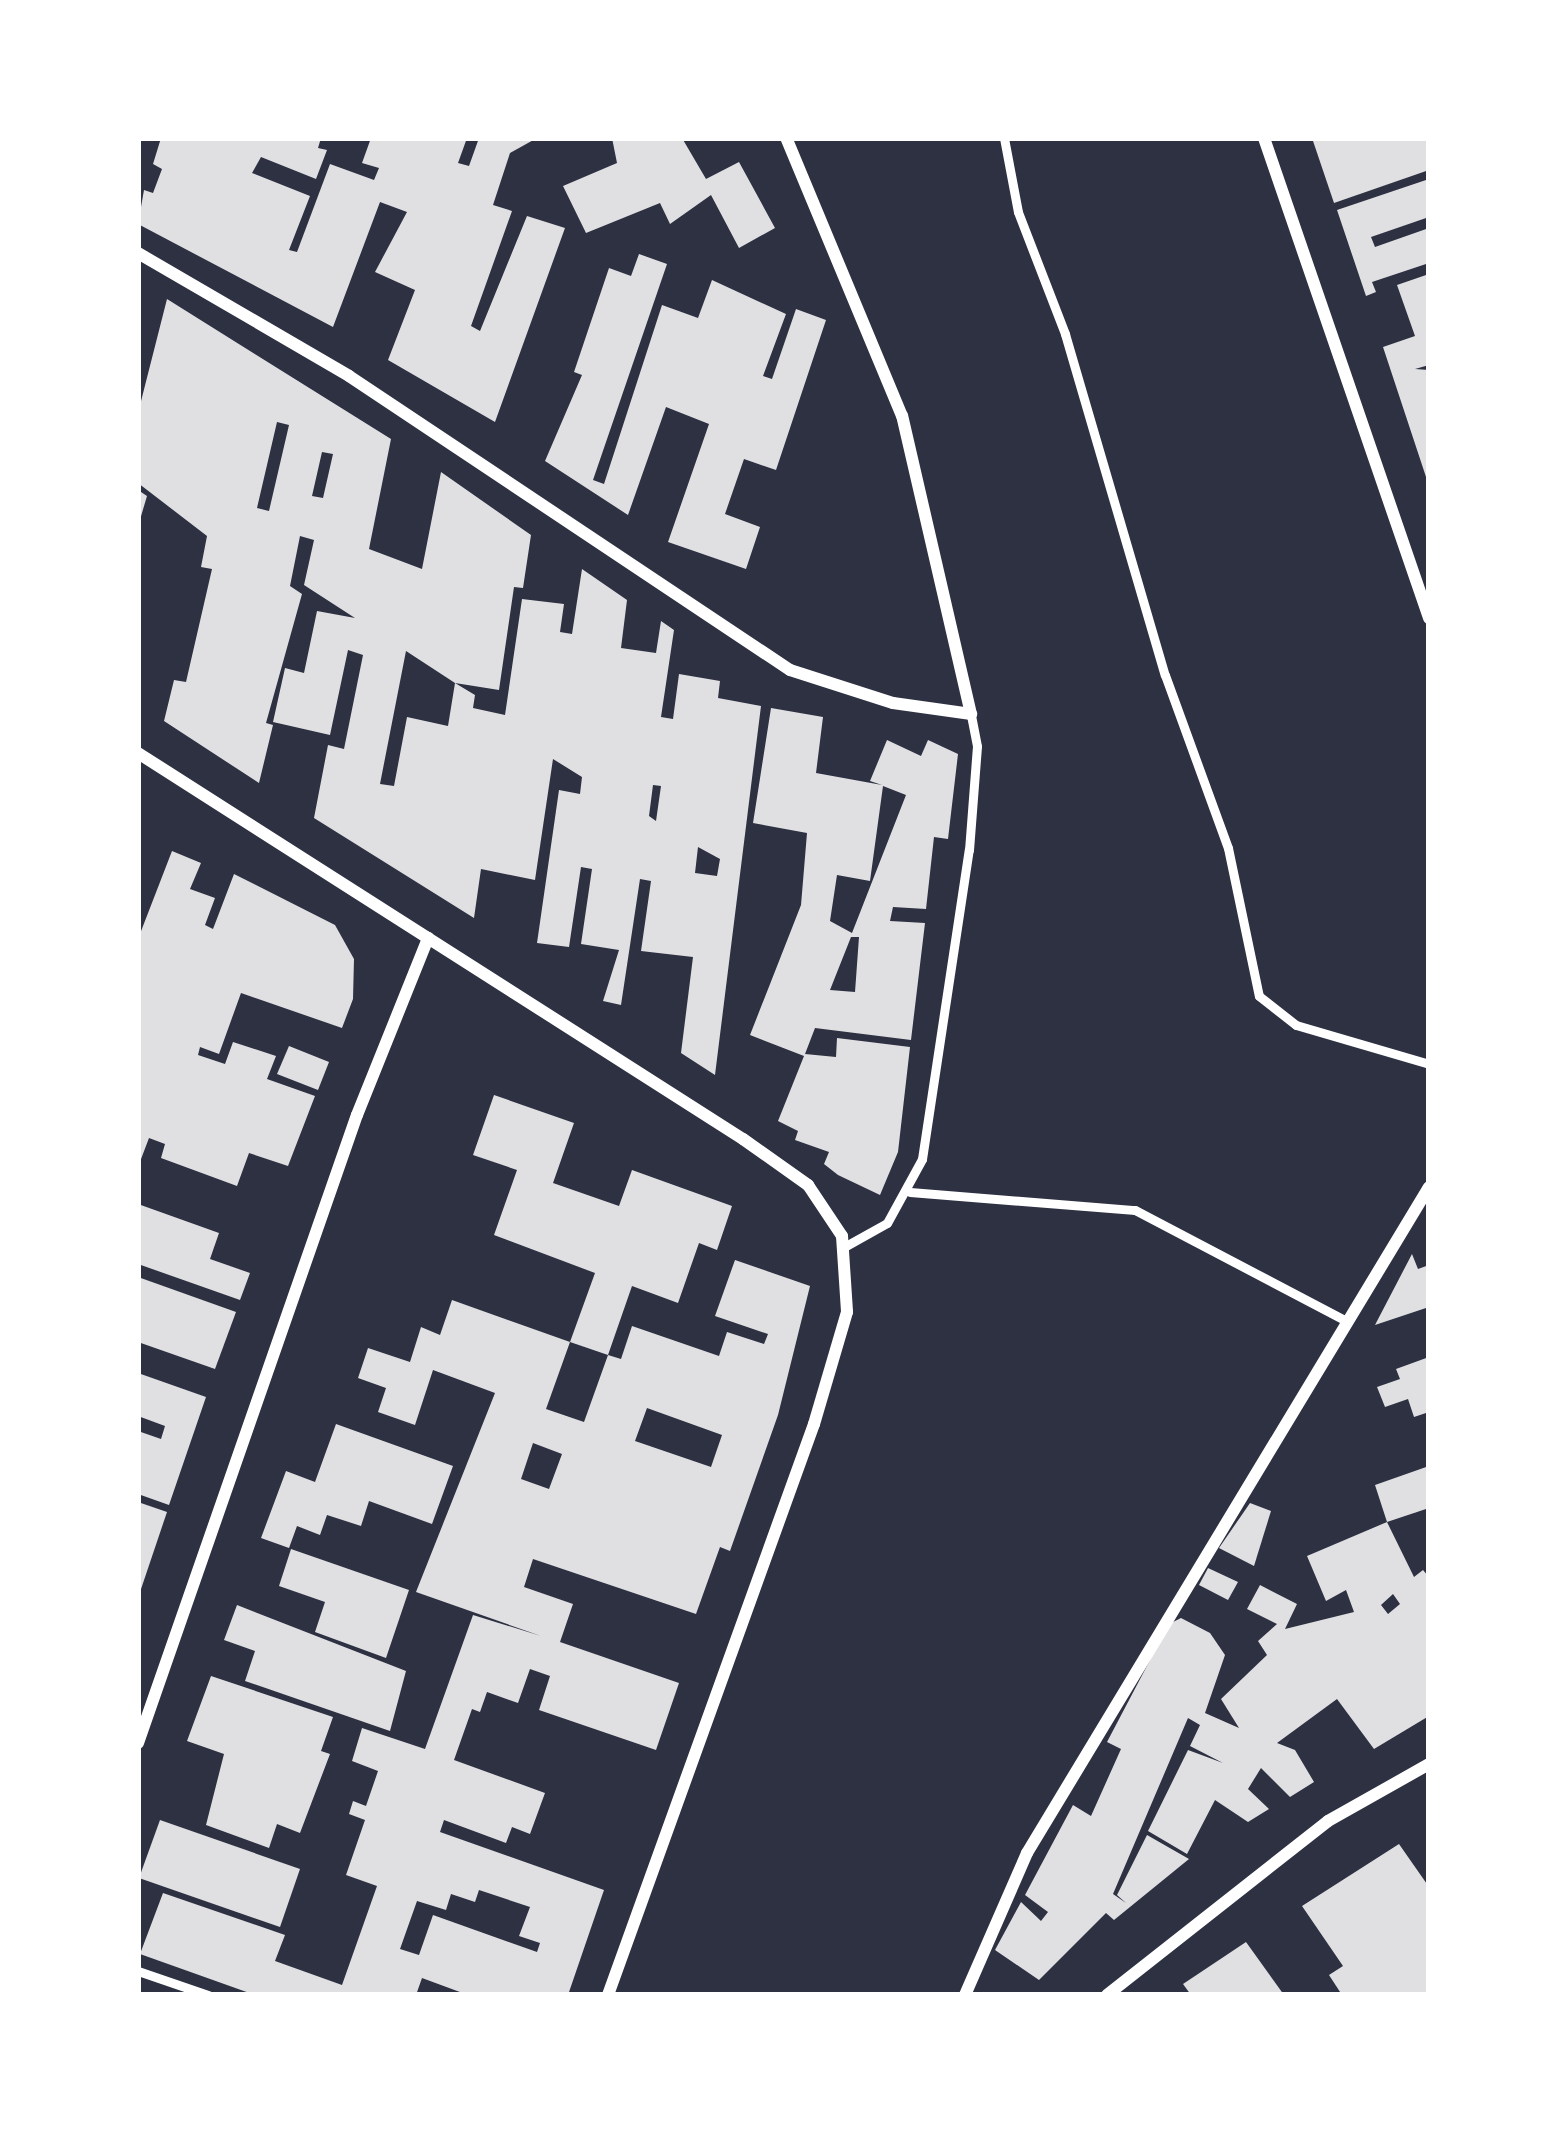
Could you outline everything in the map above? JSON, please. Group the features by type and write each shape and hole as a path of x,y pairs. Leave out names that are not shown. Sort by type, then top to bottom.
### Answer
{"street":[{"path":"138,253 350,376 790,670 893,703 970,714 902,416 786,138"},
{"path":"1264,138 1429,618"},
{"path":"138,753 428,938 498,976 808,1185 830,1210 844,1247 847,1312 814,1424 608,1995"},
{"path":"138,1743 357,1115 428,938"},
{"path":"965,1995 1027,1852 1342,1319 1429,1187"},
{"path":"1107,1995 1328,1821 1429,1764"}],"lane":[{"path":"1004,138 1018,212 1065,334 1165,675 1228,848 1259,996 1296,1025 1429,1064"},
{"path":"844,1247 887,1222 910,1192 922,1159 961,916 977,746 970,714"},
{"path":"910,1192 1135,1210 1342,1319"},
{"path":"138,1971 208,1995"}],"building":[{"path":"161,138 321,138 318,148 327,150 316,179 261,157 252,173 310,196 289,250 297,252 330,164 374,180 379,168 362,163 371,138 467,138 458,163 469,166 479,138 537,138 510,153 493,205 512,211 471,326 480,331 527,216 565,228 495,422 388,360 415,290 375,272 407,212 380,202 333,327 138,224 144,190 153,193 162,169 153,164"},
{"path":"612,138 682,138 706,179 739,162 775,228 739,248 711,195 670,224 660,203 586,233 563,186 617,163"},
{"path":"1312,138 1429,138 1429,170 1334,203"},
{"path":"1429,179 1429,217 1371,237 1375,247 1429,228 1429,263 1372,282 1376,292 1366,296 1337,210"},
{"path":"639,254 667,264 593,480 604,484 662,305 698,318 712,280 786,314 763,376 772,379 796,309 826,320 776,470 744,459 725,514 760,527 746,569 668,542 709,424 666,407 628,515 545,461 582,375 574,372 609,268 631,276"},
{"path":"1429,274 1429,365 1415,369 1429,370 1428,483 1383,347 1415,336 1397,285"},
{"path":"167,299 391,439 369,549 422,569 441,472 531,535 523,588 514,587 499,690 455,683 475,695 473,708 505,715 522,599 564,604 560,632 572,634 582,569 627,600 621,648 656,653 661,621 674,630 661,717 673,719 679,674 720,681 718,698 761,706 715,1075 681,1053 693,957 641,951 651,881 640,879 621,1005 603,1001 619,950 581,944 592,869 581,867 569,947 537,943 559,790 580,794 582,777 553,759 535,880 481,869 474,918 314,818 328,745 344,749 363,655 348,650 330,735 273,722 285,668 304,673 317,611 355,618 304,585 314,540 300,536 290,586 302,594 266,723 273,725 259,783 164,721 174,680 186,682 212,569 201,567 207,536 138,483 138,413","holes":["277,422 289,425 269,511 257,508","322,452 333,454 323,498 312,496","406,651 455,683 448,726 407,717 394,786 380,784","653,785 661,786 656,821 649,816","698,847 720,859 717,876 695,873"]},
{"path":"138,490 147,496 139,523 138,523"},
{"path":"771,708 823,717 816,773 882,785 870,781 887,740 921,756 928,740 958,754 948,839 934,837 926,909 893,907 890,921 925,923 911,1040 815,1028 805,1054 836,1057 837,1038 910,1047 898,1152 880,1195 838,1175 824,1164 829,1152 795,1140 798,1131 778,1121 804,1056 750,1035 801,905 807,833 753,823","holes":["883,786 906,795 852,933 830,921 837,875 870,881","851,937 859,937 855,992 830,990"]},
{"path":"172,851 201,863 190,889 215,898 205,925 213,929 234,874 335,925 354,959 353,999 342,1028 241,993 219,1054 200,1047 198,1055 225,1064 233,1042 276,1056 267,1079 315,1096 288,1166 249,1153 237,1186 161,1158 165,1144 149,1138 138,1167 138,939"},
{"path":"289,1046 329,1062 318,1090 277,1074"},
{"path":"494,1095 574,1123 553,1183 619,1206 632,1170 732,1206 717,1250 699,1243 678,1303 632,1286 608,1355 570,1342 595,1273 494,1235 517,1170 473,1155"},
{"path":"138,1204 219,1233 210,1259 250,1273 240,1300 138,1264"},
{"path":"1412,1254 1418,1269 1429,1265 1429,1307 1375,1325"},
{"path":"735,1260 810,1286 778,1415 730,1551 720,1547 696,1614 533,1559 524,1587 573,1604 560,1642 679,1683 656,1750 539,1710 550,1676 530,1669 518,1703 487,1692 480,1712 472,1709 454,1760 545,1793 530,1834 512,1827 506,1843 444,1820 440,1832 604,1890 568,1995 468,1995 422,1978 416,1995 255,1995 140,1954 163,1893 285,1935 275,1961 342,1985 377,1886 346,1875 365,1820 349,1814 353,1801 366,1806 378,1771 352,1761 362,1728 425,1749 473,1615 541,1636 416,1592 495,1393 433,1370 415,1425 378,1412 386,1388 358,1378 368,1348 410,1362 421,1327 440,1335 452,1300 570,1342 546,1409 584,1422 608,1355 621,1359 632,1326 719,1356 727,1332 764,1344 768,1334 715,1316","holes":["647,1408 722,1435 711,1467 635,1441","533,1443 562,1454 549,1489 521,1479","479,1890 530,1907 519,1936 540,1943 537,1952 433,1915 419,1955 400,1949 417,1901 446,1910 451,1894 475,1902"]},
{"path":"138,1277 236,1312 215,1369 138,1342"},
{"path":"1429,1357 1429,1412 1414,1417 1408,1399 1385,1407 1377,1387 1400,1379 1396,1369"},
{"path":"138,1373 206,1397 169,1505 138,1494 138,1431 161,1439 165,1426 138,1416"},
{"path":"336,1424 453,1466 432,1524 369,1501 361,1526 327,1515 320,1535 297,1526 289,1548 261,1538 286,1471 315,1482"},
{"path":"1429,1466 1429,1508 1387,1522 1375,1485"},
{"path":"138,1502 167,1512 139,1595 138,1595"},
{"path":"1250,1503 1271,1511 1254,1566 1219,1548"},
{"path":"1387,1522 1414,1577 1423,1570 1429,1577 1429,1716 1374,1749 1337,1699 1277,1743 1295,1750 1314,1782 1290,1797 1261,1768 1248,1789 1269,1809 1248,1822 1215,1800 1187,1854 1148,1831 1188,1750 1223,1763 1190,1746 1200,1725 1188,1718 1113,1894 1126,1903 1117,1895 1147,1835 1189,1859 1114,1920 1106,1913 1039,1980 995,1950 1021,1902 1041,1921 1048,1912 1025,1895 1073,1805 1091,1816 1121,1749 1107,1742 1169,1624 1181,1618 1210,1633 1225,1655 1205,1713 1239,1728 1221,1699 1267,1655 1258,1641 1277,1624 1247,1609 1260,1585 1297,1604 1285,1629 1354,1612 1346,1590 1326,1601 1307,1556","holes":["1393,1594 1400,1604 1388,1614 1381,1605"]},
{"path":"291,1549 409,1590 386,1658 315,1632 325,1602 279,1586"},
{"path":"1208,1568 1238,1582 1228,1600 1199,1585"},
{"path":"237,1605 406,1671 390,1731 245,1681 255,1651 224,1640"},
{"path":"211,1676 333,1717 321,1751 330,1754 300,1833 277,1824 269,1848 206,1825 224,1754 187,1741"},
{"path":"160,1820 300,1869 280,1927 139,1878"},
{"path":"1399,1844 1429,1887 1429,1995 1342,1995 1329,1975 1343,1966 1302,1906"},
{"path":"1246,1942 1284,1995 1191,1995 1183,1984"}]}
